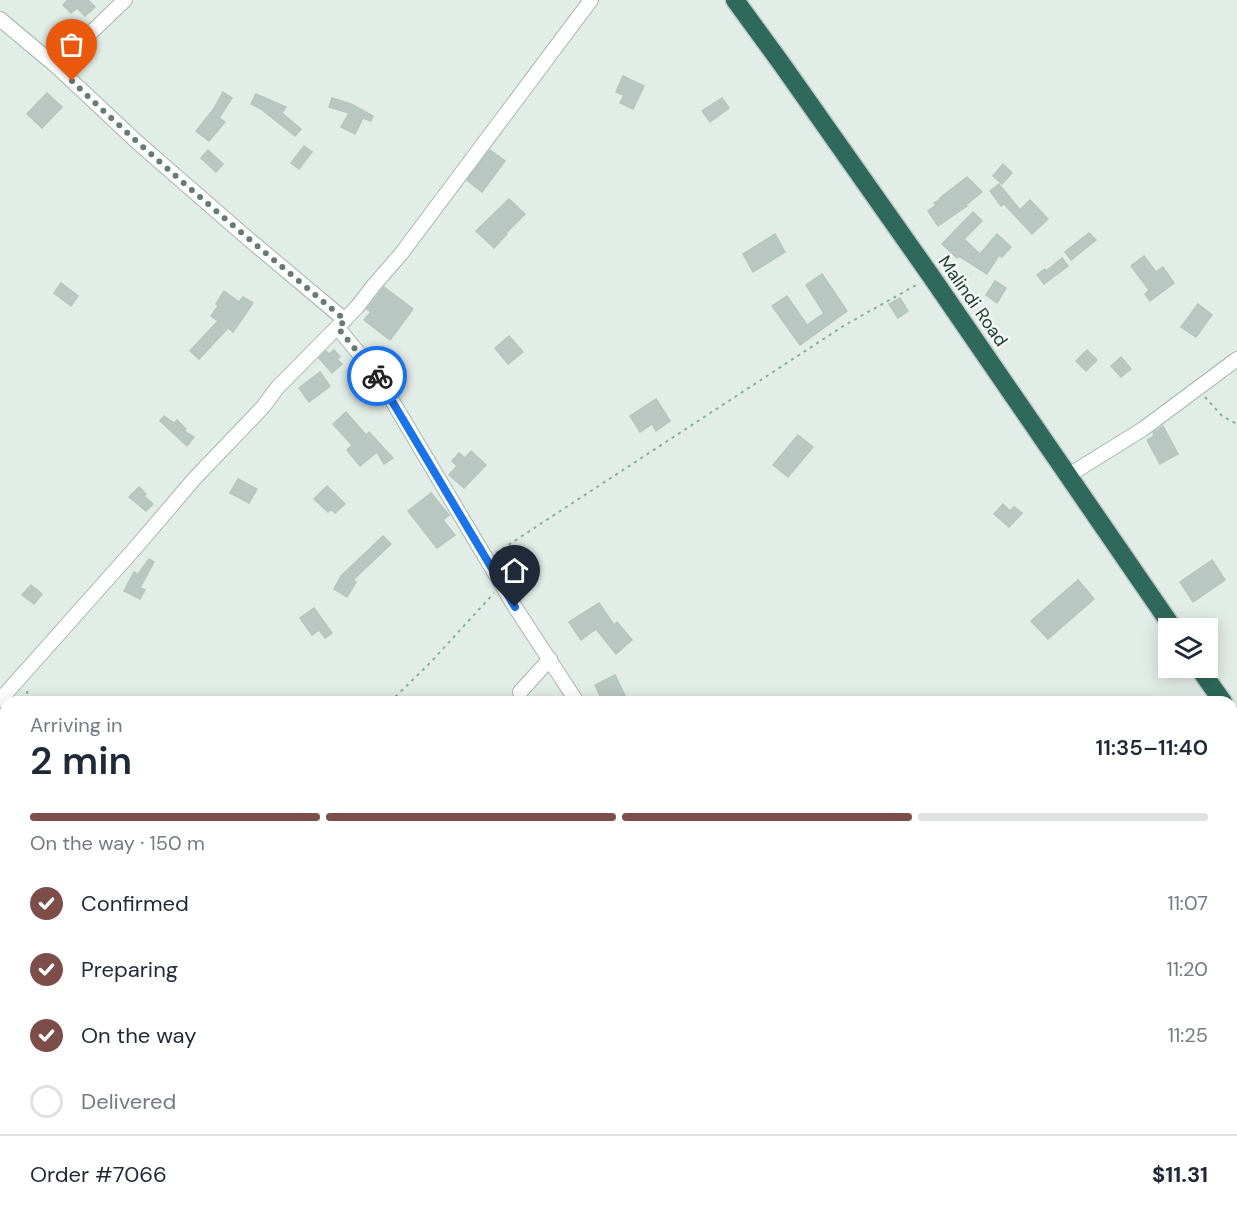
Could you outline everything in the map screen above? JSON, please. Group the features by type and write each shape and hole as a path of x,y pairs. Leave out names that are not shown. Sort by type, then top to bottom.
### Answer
{"highway":[{"name":"Malindi Road","path":"735,0 931,276 1166,618"},
{"path":"1206,678 1219,696"}],"street":[{"path":"56,66 124,0"},
{"path":"4,696 195,478 277,388 357,307 400,254 591,0"},
{"path":"0,19 56,66 136,142 342,324 378,377 470,534 573,696"},
{"path":"1069,476 1143,429 1237,359"},
{"path":"520,692 550,659"}],"path":[{"path":"487,558 845,325 931,276"},
{"path":"1197,389 1222,416 1237,423"},
{"path":"396,696 430,663 502,584"}],"building":[{"path":"68,0 88,0 95,7 85,16 77,8 71,13 63,5"},
{"path":"623,76 644,86 633,109 620,103 624,95 616,92"},
{"path":"223,92 232,98 219,118 225,122 209,141 196,131 213,110"},
{"path":"47,93 62,107 42,128 27,114"},
{"path":"256,94 286,107 282,113 301,129 295,136 261,109 251,104"},
{"path":"332,98 351,104 373,116 371,121 363,118 355,134 341,127 349,113 329,107"},
{"path":"722,98 729,108 710,122 702,111"},
{"path":"304,146 312,152 299,169 291,163"},
{"path":"208,150 223,164 216,172 201,158"},
{"path":"490,150 505,161 482,192 467,180"},
{"path":"1003,164 1012,173 1002,184 993,176"},
{"path":"967,177 982,192 967,206 938,226 928,211 936,205 934,203"},
{"path":"999,184 1020,210 1030,200 1048,219 1032,234 1004,204 1001,206 990,191"},
{"path":"509,199 525,214 494,248 476,231"},
{"path":"973,212 982,221 964,239 980,254 997,234 1011,247 1002,257 999,255 987,274 959,256 957,258 942,244"},
{"path":"1089,233 1096,240 1071,260 1065,252"},
{"path":"775,234 785,252 753,272 743,254"},
{"path":"1144,256 1156,272 1163,267 1174,283 1150,301 1145,294 1149,290 1131,266"},
{"path":"1062,258 1068,266 1044,284 1037,275"},
{"path":"822,274 847,311 800,345 772,306 787,296 807,325 824,313 806,285"},
{"path":"995,281 1006,288 997,303 986,295"},
{"path":"61,283 78,296 71,306 54,293"},
{"path":"384,287 413,309 390,340 364,320 371,312 367,309"},
{"path":"224,291 239,302 243,297 253,303 233,332 228,328 199,359 190,351 218,321 211,316"},
{"path":"900,298 908,311 898,318 889,304"},
{"path":"1198,304 1212,315 1196,337 1181,327"},
{"path":"509,336 523,352 508,364 495,348"},
{"path":"334,350 340,357 337,359 342,364 332,373 319,358 326,351 329,354"},
{"path":"1087,350 1097,360 1086,371 1076,361"},
{"path":"1121,357 1131,369 1121,377 1111,366"},
{"path":"320,372 330,386 309,402 299,388"},
{"path":"656,399 670,421 656,431 652,424 640,432 630,416"},
{"path":"346,412 366,435 369,432 393,458 384,464 377,452 360,466 347,450 352,445 333,424"},
{"path":"164,416 174,423 177,420 186,429 184,431 194,437 187,446 160,421"},
{"path":"1163,426 1178,454 1160,464 1147,440"},
{"path":"798,435 813,447 788,477 773,465"},
{"path":"471,451 486,465 464,488 449,475 457,466 452,461 459,453 465,458"},
{"path":"238,479 257,489 249,503 230,493"},
{"path":"327,486 345,504 335,513 331,509 328,512 314,499"},
{"path":"139,487 146,494 144,496 153,504 146,511 129,497"},
{"path":"431,493 449,515 443,520 455,535 437,548 408,511"},
{"path":"1003,504 1010,511 1014,507 1022,513 1009,527 994,514"},
{"path":"383,536 391,544 353,580 356,582 347,597 334,589 341,576"},
{"path":"149,559 154,562 140,588 145,590 140,599 124,591 134,572 138,574"},
{"path":"1212,560 1225,580 1193,602 1180,582"},
{"path":"1078,580 1094,599 1048,639 1031,621"},
{"path":"31,585 42,594 34,604 22,595"},
{"path":"599,603 614,625 617,622 632,640 616,654 596,629 581,640 569,622"},
{"path":"314,608 332,633 325,638 319,630 312,635 300,618"},
{"path":"615,675 625,696 600,696 595,685"}],"way so far":[{"path":"72,81 136,142 345,320 338,328 377,376"}],"route":[{"path":"377,376 515,607"}]}
